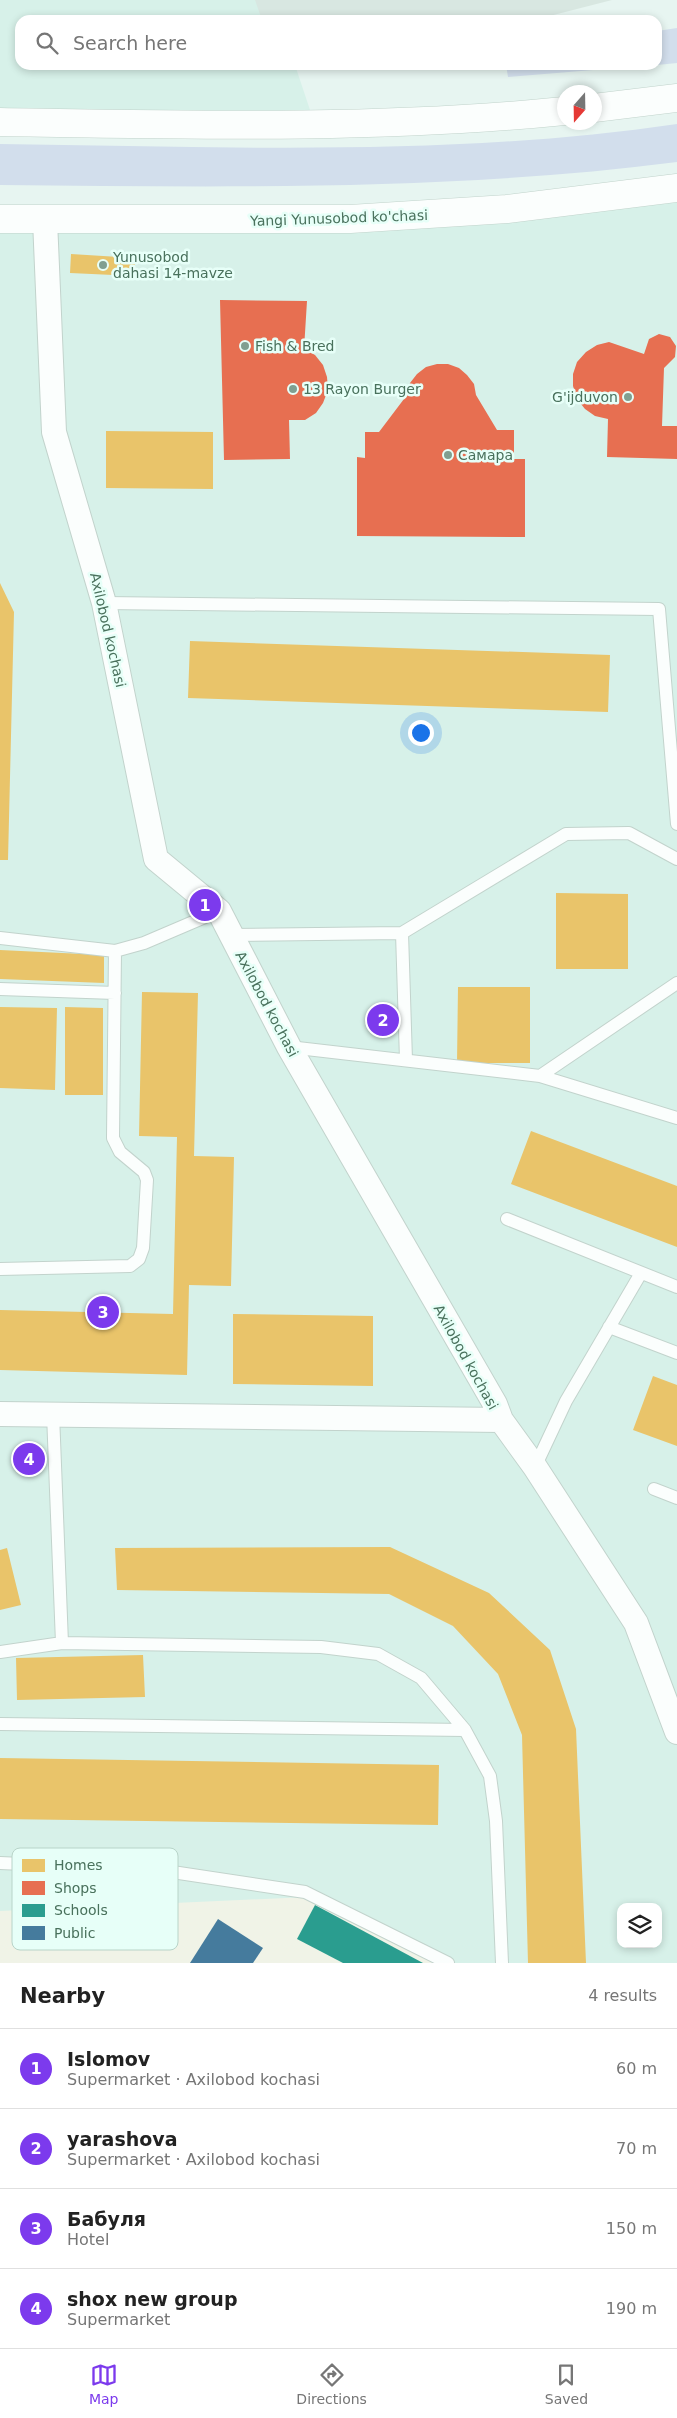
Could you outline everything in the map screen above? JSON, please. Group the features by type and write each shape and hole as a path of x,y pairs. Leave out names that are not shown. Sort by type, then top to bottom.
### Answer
{"main road":[{"path":"602,107 677,98"},
{"path":"0,122 295,125 427,122 557,112"},
{"name":"Yangi Yunusobod ko'chasi","path":"0,219 350,219 507,209 677,188"}],"street":[{"name":"Axilobod kochasi","path":"45,220 54,432 104,603 156,859 219,911 289,1047 495,1404 501,1420 535,1467 636,1623 677,1732"},
{"path":"0,1414 501,1420"}],"lane":[{"path":"104,603 659,609 677,824"},
{"path":"231,935 402,933 566,834 629,833 677,859"},
{"path":"0,938 115,951 144,943 219,911"},
{"path":"402,933 406,1060"},
{"path":"0,1269 130,1266 139,1259 143,1248 148,1180 144,1172 120,1152 113,1138 115,951"},
{"path":"540,1076 677,983"},
{"path":"0,989 115,993"},
{"path":"289,1047 540,1076 677,1118"},
{"path":"507,1219 677,1287"},
{"path":"535,1467 566,1401 641,1273"},
{"path":"609,1327 677,1353"},
{"path":"53,1414 62,1642"},
{"path":"654,1489 677,1498"},
{"path":"0,1652 62,1642 321,1647 378,1654 421,1678 465,1730 490,1776 496,1821 502,1963"},
{"path":"0,1724 465,1730"},
{"path":"178,1873 305,1892 448,1963"}],"shaded area":[{"path":"0,0 274,0 279,15 15,15 15,70 297,70 315,125 0,122"},
{"path":"255,0 612,0 554,15 260,15"},
{"path":"677,28 677,63 662,64 662,30"},
{"path":"507,70 593,70 508,77"},
{"path":"677,124 677,162 593,171 424,183 254,186 0,185 0,144 254,148 424,146 593,134"},
{"path":"677,188 677,1963 0,1963 0,219 266,221"},
{"path":"307,1897 436,1963 0,1963 0,1911 12,1910 12,1950 178,1950 178,1903"}],"building: Homes":[{"name":"Yunusobod dahasi 14-mavze","path":"71,254 135,258 135,276 70,273"},
{"path":"106,431 213,432 213,489 106,488"},
{"path":"0,583 14,612 8,860 0,860"},
{"path":"190,641 610,655 608,712 188,698"},
{"path":"556,893 628,894 628,969 556,969"},
{"path":"0,950 104,955 104,983 0,979"},
{"path":"458,987 530,987 530,1063 457,1063"},
{"path":"142,992 198,993 194,1156 234,1157 231,1286 189,1285 187,1375 0,1370 0,1310 173,1314 177,1137 139,1136"},
{"path":"0,1007 57,1008 55,1090 0,1088"},
{"path":"65,1007 103,1008 103,1095 65,1095"},
{"path":"531,1131 677,1186 677,1247 511,1184"},
{"path":"233,1314 373,1316 373,1386 233,1384"},
{"path":"653,1376 677,1385 677,1446 633,1430"},
{"path":"390,1547 489,1593 550,1650 576,1729 586,1963 528,1963 522,1735 498,1674 453,1626 389,1594 117,1590 115,1548"},
{"path":"7,1548 21,1605 0,1610 0,1550"},
{"path":"143,1655 145,1697 17,1700 16,1658"},
{"path":"0,1758 439,1765 438,1825 0,1819"}],"building: Shops":[{"path":"220,300 307,301 304,349 315,355 323,365 327,377 328,390 323,403 316,413 305,420 289,420 290,459 224,460"},
{"path":"659,334 670,337 676,346 675,357 664,368 662,426 677,426 677,459 607,457 608,419 595,416 585,409 577,399 573,386 573,374 577,362 586,352 597,345 609,342 644,354 649,339"},
{"path":"448,364 459,368 474,384 476,395 497,430 514,430 514,459 525,459 525,537 357,536 357,457 365,458 365,432 379,432 407,395 410,383 417,374 426,367"}],"building: Schools":[{"path":"315,1905 423,1963 343,1963 297,1939"}],"building: Public":[{"path":"218,1919 263,1948 253,1963 190,1963"}],"place":[{"name":"Yunusobod dahasi 14-mavze","path":"103,265"},
{"name":"Fish & Bred","path":"245,346"},
{"name":"13 Rayon Burger","path":"293,389"},
{"name":"G'ijduvon","path":"628,397"},
{"name":"Самара","path":"448,455"},
{"name":"Islomov","path":"205,905"},
{"name":"yarashova","path":"383,1020"},
{"name":"Бабуля","path":"103,1312"},
{"name":"shox new group","path":"29,1459"}]}
